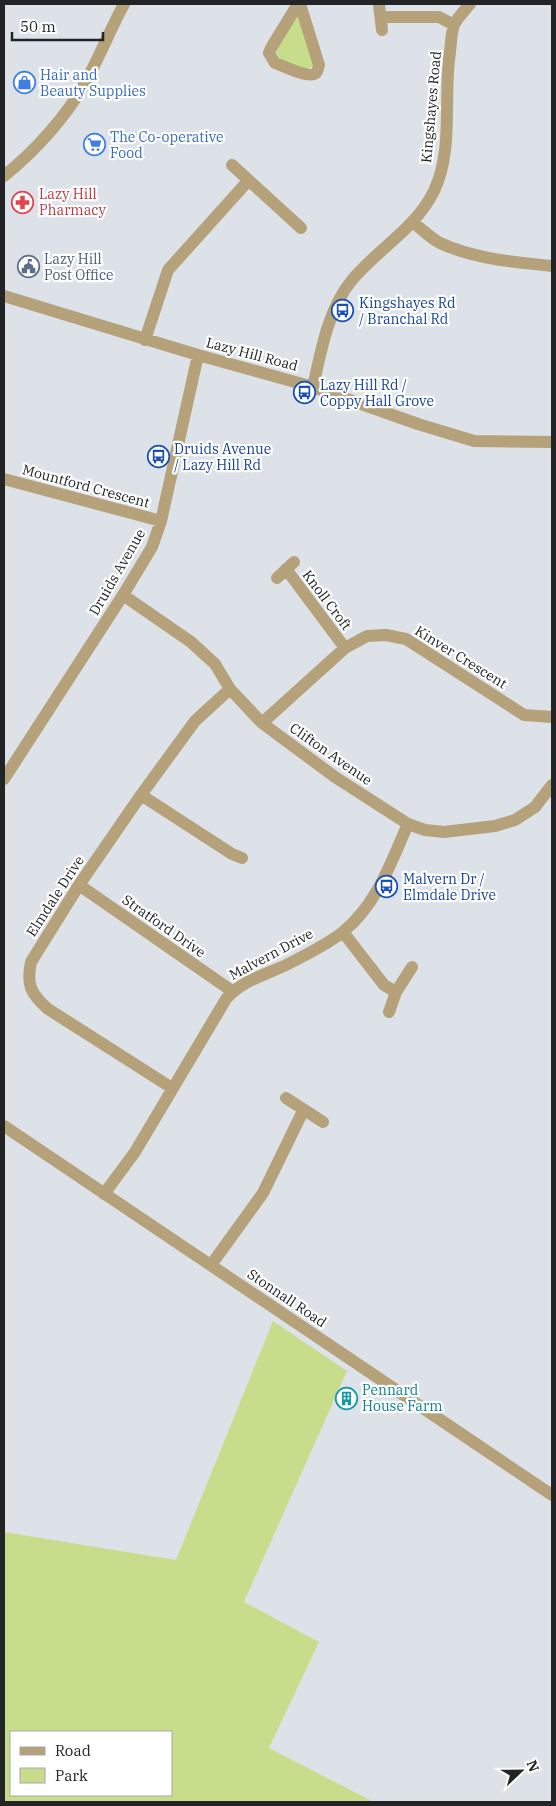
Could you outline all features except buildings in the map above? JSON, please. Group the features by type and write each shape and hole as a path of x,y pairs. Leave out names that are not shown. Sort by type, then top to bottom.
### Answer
{"street":[{"path":"4,176 17,166 61,119 84,84 124,4"},
{"path":"299,4 319,65 313,74 306,74 275,63 270,52 299,4"},
{"name":"Kingshayes Road","path":"313,387 323,342 329,325 351,281 412,222 434,191 444,160 447,75 454,25 470,4"},
{"path":"380,17 439,17 454,25"},
{"path":"232,165 300,228"},
{"path":"145,340 168,270 248,181"},
{"path":"412,222 438,242 469,253 515,262 552,266"},
{"name":"Lazy Hill Road","path":"4,296 145,340 313,387 474,442 552,442"},
{"name":"Druids Avenue","path":"4,779 152,547 161,521 198,355"},
{"name":"Mountford Crescent","path":"4,479 161,521"},
{"name":"Knoll Croft","path":"285,570 344,648"},
{"name":"Clifton Avenue","path":"123,595 191,642 215,664 230,689 262,723 335,777 408,824 425,830 444,832 495,826 515,820 535,807 552,785"},
{"name":"Kinver Crescent","path":"262,723 344,648 367,636 386,634 406,639 524,715 552,717"},
{"name":"Elmdale Drive","path":"172,1088 48,1009 37,999 29,986 28,976 31,962 79,885 141,796 195,721 230,689"},
{"path":"141,796 232,858"},
{"name":"Malvern Drive","path":"104,1194 135,1152 232,991 248,981 287,964 343,932 372,900 386,875 408,824"},
{"name":"Stratford Drive","path":"79,885 232,991"},
{"path":"343,932 384,985 396,992"},
{"path":"389,1012 396,992 412,967"},
{"path":"286,1098 303,1111 323,1122"},
{"path":"211,1265 263,1193 303,1111"},
{"name":"Stonnall Road","path":"4,1126 552,1495"}],"green space":[{"path":"295,16 300,16 315,64 307,70 281,60 276,51"},
{"path":"273,1321 347,1371 244,1602 319,1642 269,1748 374,1802 4,1802 4,1532 176,1560"}],"place":[{"name":"Hair and Beauty Supplies","path":"24,83"},
{"name":"The Co-operative Food","path":"94,145"},
{"name":"Lazy Hill Pharmacy","path":"23,202"},
{"name":"Lazy Hill Post Office","path":"28,267"},
{"name":"Kingshayes Rd / Branchal Rd","path":"343,311"},
{"name":"Lazy Hill Rd / Coppy Hall Grove","path":"304,393"},
{"name":"Druids Avenue / Lazy Hill Rd","path":"158,457"},
{"name":"Malvern Dr / Elmdale Drive","path":"387,887"},
{"name":"Pennard House Farm","path":"346,1398"}]}
